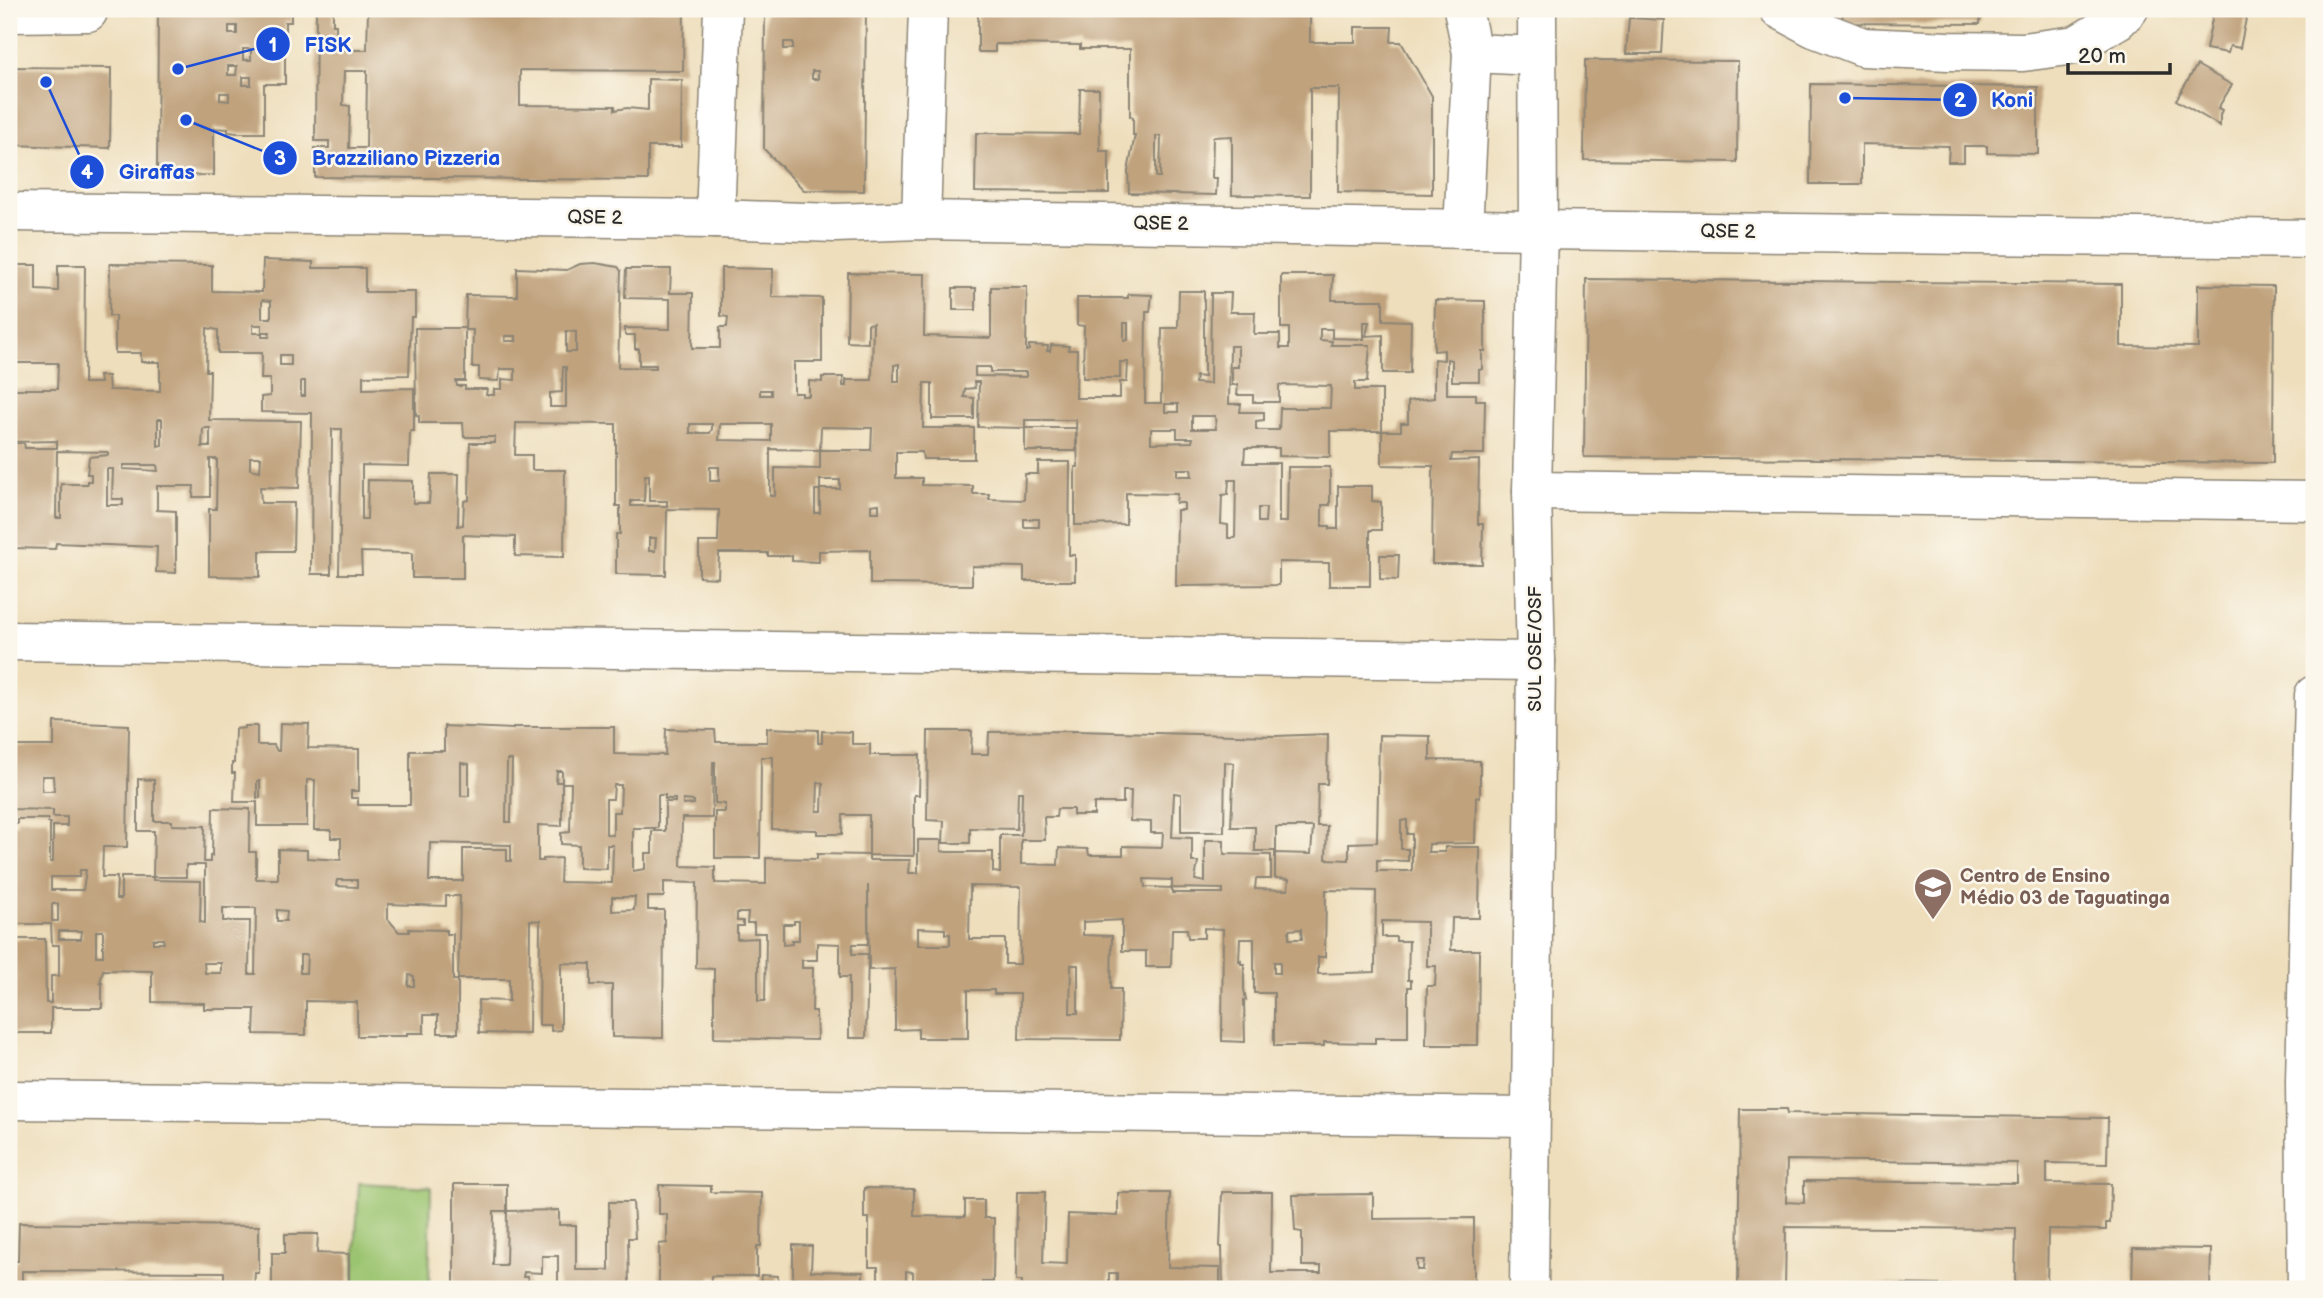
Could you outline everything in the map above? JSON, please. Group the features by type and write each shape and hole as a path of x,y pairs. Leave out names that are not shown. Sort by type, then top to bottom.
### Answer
{"street":[{"path":"716,219 723,9"},
{"path":"921,220 928,9"},
{"path":"1463,9 1472,54 1463,229"},
{"name":"SUL OSE/OSF","path":"1529,1289 1536,661 1532,491 1538,230 1537,9"},
{"path":"1779,9 1814,28 1863,47 2023,52 2076,45 2118,20 2129,9"},
{"path":"9,13 88,12"},
{"path":"1472,54 1537,57"},
{"name":"QSE 2","path":"9,212 716,219 835,223 921,220 2314,239"},
{"path":"1532,491 2314,501"},
{"path":"9,641 1536,661"},
{"path":"2306,1289 2305,1082 2314,695"},
{"path":"9,1100 1531,1117"}],"green space":[{"path":"359,1183 431,1187 429,1289 353,1289"}],"building":[{"path":"158,9 291,9 291,22 285,22 285,84 264,84 264,133 228,132 228,129 214,128 214,175 157,176","holes":["229,26 237,26 237,34 229,34","243,49 251,49 251,60 243,60","228,66 237,66 236,75 228,75","243,77 251,77 251,85 243,85","220,93 229,93 229,101 220,100"]},
{"path":"316,9 333,9 336,50 367,50 368,9 684,9 683,71 520,70 520,105 615,106 615,110 648,110 648,79 682,80 681,147 648,147 648,180 315,177 315,148 329,148 329,141 315,141","holes":["344,71 367,71 366,148 349,148 350,106 343,105"]},
{"path":"765,9 866,9 864,191 804,190 764,149","holes":["784,42 793,42 793,49 784,49","812,71 818,71 818,79 812,79"]},
{"path":"978,9 1310,9 1310,42 1355,42 1355,27 1392,27 1391,42 1401,42 1432,96 1432,194 1338,192 1339,88 1310,88 1310,196 1232,195 1232,136 1213,137 1212,178 1217,178 1216,195 1129,193 1128,171 1135,135 1133,117 1130,116 1130,49 1080,49 1080,45 995,44 995,52 978,52","holes":["1156,136 1161,136 1160,177 1156,177"]},
{"path":"1842,9 1981,9 1980,24 1843,23"},
{"path":"2214,9 2248,9 2240,48 2230,46 2228,53 2206,49"},
{"path":"1629,18 1664,20 1662,54 1626,54"},
{"path":"1585,60 1738,61 1737,162 1584,160"},
{"path":"2197,65 2232,85 2218,108 2222,110 2220,126 2176,100"},
{"path":"9,67 111,68 110,148 9,145"},
{"path":"1811,84 2038,87 2038,154 1987,153 1987,146 1964,146 1964,162 1948,162 1949,146 1862,144 1862,184 1810,184"},
{"path":"1080,89 1099,89 1100,151 1109,151 1109,193 975,192 976,133 1079,134"},
{"path":"263,260 313,262 313,268 365,268 365,292 415,292 415,317 411,317 409,375 363,376 363,389 414,388 414,431 410,431 409,466 362,465 362,519 367,519 368,480 413,481 413,503 429,503 431,474 459,474 458,526 463,525 464,501 469,500 470,443 495,443 495,437 464,437 463,423 419,423 419,416 416,415 415,328 465,330 466,295 517,296 517,268 567,270 580,264 595,263 618,267 621,271 618,367 656,368 656,365 639,365 639,349 635,349 635,335 625,335 625,328 670,329 670,299 625,298 626,269 671,269 670,293 693,293 692,348 720,348 720,327 727,327 728,317 721,316 721,268 773,269 772,297 822,298 822,362 794,362 794,393 802,393 802,396 809,396 809,381 822,382 822,377 843,377 843,386 846,386 846,380 872,380 873,323 868,324 868,343 847,342 848,273 925,274 924,336 991,338 991,287 1027,287 1026,351 1029,350 1029,345 1048,346 1047,351 1050,351 1051,345 1069,346 1068,350 1077,350 1076,398 1120,398 1120,382 1127,382 1128,362 1120,362 1120,378 1083,378 1084,326 1077,325 1077,298 1152,295 1150,312 1146,312 1145,403 1161,403 1162,328 1178,328 1179,291 1204,291 1204,377 1196,376 1195,383 1210,384 1211,293 1231,293 1230,312 1255,312 1254,334 1280,334 1280,348 1289,348 1289,328 1281,328 1281,275 1333,275 1332,300 1383,300 1383,320 1411,321 1410,373 1383,373 1383,335 1366,336 1369,322 1364,322 1364,339 1332,338 1332,329 1320,329 1320,340 1332,341 1331,345 1370,345 1367,382 1355,382 1355,390 1382,390 1382,431 1330,431 1330,457 1279,456 1279,448 1245,448 1244,463 1279,463 1279,522 1287,522 1288,467 1330,467 1330,505 1322,505 1322,526 1330,526 1330,529 1338,529 1338,486 1372,486 1372,501 1381,502 1381,530 1370,530 1370,586 1329,586 1329,563 1279,562 1279,585 1176,586 1177,510 1184,510 1184,503 1176,503 1177,494 1126,493 1126,524 1075,525 1075,467 1078,467 1076,420 1025,420 1025,428 978,427 979,382 974,382 975,388 965,389 964,397 974,398 974,419 932,419 932,383 924,383 923,428 974,428 974,459 923,459 922,452 896,452 896,478 922,478 922,485 973,486 973,494 989,494 989,499 1024,500 1025,474 1038,474 1038,462 1070,462 1069,555 1075,555 1075,581 1024,581 1024,567 972,566 972,585 870,584 870,550 819,551 819,562 792,561 792,556 768,556 768,553 719,553 718,578 699,577 699,542 718,542 719,510 667,509 666,575 616,574 616,534 620,534 620,506 616,506 616,424 516,423 515,455 532,455 532,470 565,470 564,557 515,556 515,537 463,535 463,578 412,578 412,553 361,552 362,574 339,574 342,429 332,429 331,574 311,574 312,413 261,412 261,397 270,396 270,379 261,379 262,353 218,353 218,330 207,328 209,420 301,421 299,488 260,487 261,503 294,503 293,551 260,551 260,577 209,576 209,509 216,509 217,459 210,459 210,497 193,497 194,486 157,486 157,510 176,511 176,573 156,572 157,547 56,543 55,549 9,548 13,443 24,443 25,448 57,448 57,441 9,442 9,389 57,389 58,363 9,363 9,334 16,333 16,318 9,318 9,265 36,265 36,290 58,291 58,265 85,265 84,383 100,383 99,376 108,376 109,390 160,391 160,362 141,362 141,353 115,353 115,316 109,316 110,264 212,265 212,291 262,292","holes":["262,300 271,301 271,318 262,318","1124,323 1128,323 1128,340 1124,341","253,325 262,325 262,332 270,332 269,337 262,337 262,333 253,333","465,330 473,330 472,367 479,367 479,380 499,381 500,369 515,369 515,380 502,379 502,389 494,389 494,395 486,395 487,389 465,389 465,386 457,386 456,381 465,381","566,331 576,332 576,352 566,352","505,336 516,336 516,341 505,341","1230,346 1238,346 1238,367 1232,367 1232,385 1238,385 1237,395 1253,395 1253,402 1279,402 1279,385 1331,386 1330,408 1280,408 1279,430 1256,430 1256,421 1264,420 1264,412 1240,412 1241,404 1229,404","280,355 291,355 291,365 280,365","899,364 899,381 894,381 894,365","563,367 566,367 566,407 550,407 550,393 562,392","975,367 990,367 990,372 1026,372 1026,377 975,376","301,381 305,381 305,396 301,396","760,390 771,390 771,395 760,395","1165,404 1178,404 1178,412 1165,412","1192,416 1215,416 1216,429 1192,429","158,419 162,419 162,445 158,446","690,424 712,424 710,433 690,433","720,424 771,424 771,441 719,440","821,427 872,428 871,450 820,450","203,428 210,428 210,447 202,447","1151,429 1177,429 1177,438 1193,438 1192,442 1151,443","770,449 820,450 820,469 775,468 775,496 770,496","57,451 108,452 108,455 89,457 87,474 91,474 91,481 87,481 87,484 61,484 61,518 56,518","250,457 261,457 260,471 250,469","123,465 157,465 158,471 123,469","710,467 719,467 719,481 710,481","107,469 113,469 112,499 123,499 123,505 107,505","1177,469 1191,469 1192,476 1177,476","645,475 649,475 649,501 667,501 667,506 631,506 631,501 644,501","820,480 840,480 840,489 820,489","1229,480 1236,480 1235,538 1228,538 1228,525 1221,524 1222,495 1228,494","815,490 820,490 820,513 815,513","879,504 879,512 871,512 871,505","1258,508 1266,508 1265,522 1258,522","1024,519 1039,519 1039,527 1024,527","649,538 656,538 655,551 649,551"]},
{"path":"1586,279 2121,284 2121,346 2198,347 2198,285 2274,286 2273,463 1584,457"},
{"path":"953,288 976,288 976,310 953,310"},
{"path":"1435,300 1485,301 1485,351 1482,351 1479,381 1452,381 1452,360 1447,359 1447,394 1476,394 1476,400 1485,400 1484,454 1452,454 1451,461 1479,460 1478,524 1483,524 1482,564 1432,564 1433,466 1382,465 1382,431 1401,431 1401,423 1408,423 1408,401 1434,398 1434,359 1444,360 1444,350 1434,351"},
{"path":"1025,428 1076,428 1076,451 1025,451"},
{"path":"1380,555 1399,555 1398,580 1380,579"},
{"path":"54,722 129,725 127,847 103,847 102,877 117,877 116,899 121,899 121,877 153,877 154,831 138,831 138,779 154,780 154,821 172,821 172,825 205,826 204,862 210,862 212,856 213,808 250,809 249,852 256,852 256,879 278,879 278,849 307,850 307,858 341,860 341,838 331,838 331,830 314,830 315,780 307,780 307,826 257,826 257,802 234,802 235,773 232,773 232,763 235,729 245,726 257,726 257,745 274,745 277,751 280,723 309,724 308,748 359,749 359,791 351,791 351,798 358,798 358,805 410,805 410,751 444,751 444,726 513,729 614,727 614,754 665,755 666,729 715,730 716,742 767,742 767,728 818,730 818,743 822,743 822,731 852,732 852,744 870,744 870,755 920,755 919,795 914,795 914,856 869,855 869,860 910,860 909,873 918,873 918,840 941,840 941,851 993,852 993,872 1000,873 1000,835 1021,835 1022,792 1018,792 1017,829 970,828 970,843 943,843 944,821 927,820 928,731 972,731 971,754 988,754 989,732 1074,731 1276,736 1328,734 1327,784 1318,784 1317,826 1327,826 1326,859 1349,860 1349,843 1377,842 1379,735 1430,736 1430,760 1480,761 1480,797 1476,797 1475,843 1429,844 1428,852 1445,852 1445,847 1480,847 1479,918 1452,918 1451,950 1479,950 1478,1045 1426,1045 1427,986 1435,986 1436,966 1427,966 1427,922 1382,921 1382,937 1409,941 1408,980 1411,980 1411,987 1408,987 1408,1038 1375,1038 1375,1043 1324,1042 1324,1046 1274,1046 1274,993 1254,993 1254,939 1240,939 1239,961 1244,964 1246,1000 1245,1042 1222,1041 1223,929 1204,928 1204,938 1188,938 1187,929 1172,929 1171,967 1146,967 1146,951 1122,951 1122,920 1083,922 1083,935 1112,936 1111,989 1121,989 1120,1040 1019,1039 1020,994 994,994 994,990 968,990 968,1038 918,1038 918,1029 895,1030 895,969 869,970 868,885 868,944 853,944 852,954 868,954 866,1038 849,1038 849,977 840,977 840,944 817,943 817,960 802,960 802,968 813,968 812,1011 816,1011 817,1040 714,1038 714,969 696,968 697,883 664,882 664,897 648,897 648,910 664,910 663,1038 612,1037 612,985 591,985 591,964 561,963 561,1030 551,1031 551,1025 539,1025 540,921 530,920 529,1034 479,1033 478,1000 509,1001 509,979 458,979 460,896 446,896 446,906 388,904 388,919 399,932 409,932 409,929 446,930 446,934 453,934 453,980 458,980 458,1033 438,1033 438,1015 424,1015 424,1033 407,1033 407,1036 357,1036 357,1002 306,1001 306,1035 254,1034 255,1009 204,1009 204,1003 152,1002 152,971 103,970 100,983 102,1008 51,1008 51,1033 9,1033 9,976 13,976 13,970 9,970 9,824 17,824 17,819 48,819 50,862 53,862 53,826 67,826 67,817 53,817 53,810 9,809 9,746 54,746","holes":["761,757 773,757 772,829 817,830 817,834 842,834 843,815 869,815 869,855 817,854 817,859 766,858 766,884 715,883 715,867 681,866 682,818 712,818 715,762 715,803 725,804 725,812 715,812 715,858 760,858","507,760 512,760 511,822 506,822","1225,762 1234,763 1231,827 1255,827 1255,851 1276,851 1276,827 1313,827 1311,854 1275,853 1275,878 1289,879 1288,890 1255,889 1256,879 1271,879 1271,855 1224,854 1224,840 1205,840 1205,882 1195,880 1198,862 1192,862 1192,838 1172,837 1174,793 1181,794 1181,832 1224,832","461,763 469,764 469,796 461,796","557,771 562,771 562,782 556,782","42,776 53,776 54,791 42,791","257,781 260,781 260,798 257,798","818,782 823,783 822,811 817,811","562,783 571,783 570,832 561,833 561,844 579,845 579,868 607,869 607,845 613,845 612,883 560,882 561,858 538,861 538,825 562,826","614,785 621,785 620,812 613,812 613,835 606,834 606,799 613,799","1123,791 1131,791 1130,821 1151,822 1151,833 1163,833 1162,847 1123,846 1123,855 1089,855 1088,849 1059,848 1058,865 1021,864 1021,840 1045,840 1044,817 1056,817 1057,809 1073,809 1073,815 1094,815 1094,803 1123,803","658,795 665,795 665,799 675,799 675,802 665,802 665,831 652,831 652,853 645,853 645,869 633,871 633,828 658,828","683,800 694,801 694,804 683,805","1407,820 1407,834 1412,834 1412,871 1377,871 1377,860 1408,861 1408,849 1401,849 1401,821","430,843 511,845 511,861 507,861 507,849 463,849 463,881 429,881","186,865 205,865 205,923 200,922 201,881 153,880 153,877 186,877","80,870 86,870 83,890 51,890 51,877 79,877","1144,879 1172,880 1172,888 1145,887","337,880 357,880 357,887 336,886","970,886 1021,887 1020,964 1005,964 1005,939 969,939","1172,888 1223,889 1223,893 1172,893","1326,890 1376,891 1375,972 1318,974 1318,957 1325,957","612,897 635,897 634,910 612,911","52,904 58,904 58,921 52,921","223,908 256,908 255,974 249,974 250,921 223,921","277,910 287,911 286,921 277,921","737,913 748,913 747,923 754,923 754,933 766,933 765,1001 758,1001 758,938 737,939 737,926 743,926 743,921 737,921","799,921 799,940 792,940 792,944 783,945 783,924","12,924 51,924 52,945 59,945 59,976 51,976 51,1003 46,1003 45,939 14,939","918,928 945,929 945,934 950,934 950,945 918,945","1301,929 1302,939 1289,939 1289,930","59,931 82,931 81,939 59,939","96,931 103,931 103,956 96,956","153,939 163,939 164,943 153,943","300,955 307,955 306,973 300,973","1274,962 1280,962 1280,973 1274,973","204,963 221,963 221,973 205,973","1071,965 1078,965 1078,1013 1070,1013","409,975 414,976 414,986 408,986"]},
{"path":"1740,1109 1787,1109 1788,1113 2108,1118 2107,1164 2047,1163 2047,1183 2111,1184 2110,1223 2106,1223 2106,1230 2048,1229 2047,1286 2058,1289 1804,1289 1804,1283 2015,1286 2016,1229 1786,1227 1785,1289 1738,1289","holes":["1787,1160 2017,1163 2017,1183 1804,1181 1804,1203 1786,1202"]},
{"path":"454,1184 507,1184 507,1211 559,1210 559,1225 576,1225 576,1270 609,1270 609,1202 633,1202 635,1238 628,1238 629,1289 558,1289 558,1256 542,1256 542,1273 524,1272 523,1277 528,1277 528,1289 482,1286 482,1289 454,1289","holes":["494,1211 507,1211 506,1265 493,1265"]},
{"path":"659,1185 711,1186 711,1192 762,1193 761,1246 757,1246 757,1276 711,1276 710,1289 688,1289 689,1286 683,1286 683,1289 659,1289 659,1244 667,1243 667,1214 659,1214"},
{"path":"864,1188 914,1189 914,1216 965,1217 965,1200 984,1200 984,1218 994,1218 993,1282 982,1282 982,1289 913,1289 913,1272 906,1271 906,1287 878,1287 878,1267 869,1267 869,1218 864,1218"},
{"path":"1017,1192 1045,1192 1043,1263 1067,1264 1068,1214 1118,1216 1118,1193 1170,1193 1168,1267 1220,1268 1220,1289 1022,1289 1022,1281 1016,1281","holes":["1109,1273 1117,1273 1117,1285 1109,1285"]},
{"path":"1222,1192 1272,1192 1271,1273 1321,1273 1321,1266 1302,1266 1302,1232 1295,1231 1293,1195 1373,1194 1373,1219 1474,1218 1474,1289 1223,1289 1220,1247","holes":["1417,1260 1424,1260 1423,1270 1417,1270"]},
{"path":"19,1223 259,1226 259,1273 255,1273 254,1287 261,1289 9,1289 9,1261 18,1261","holes":["22,1271 224,1272 224,1285 22,1284"]},
{"path":"285,1234 318,1234 317,1253 349,1254 349,1289 272,1289 272,1253 285,1253"},
{"path":"793,1245 812,1246 811,1271 863,1272 863,1289 793,1289"},
{"path":"2133,1248 2211,1249 2210,1289 2132,1289"},
{"path":"761,1275 778,1276 777,1289 760,1289"}],"place":[{"name":"FISK","path":"178,69"},
{"name":"Giraffas","path":"46,82"},
{"name":"Koni","path":"1845,98"},
{"name":"Brazziliano Pizzeria","path":"186,120"},
{"name":"Centro de Ensino Médio 03 de Taguatinga","path":"1933,921"}]}
